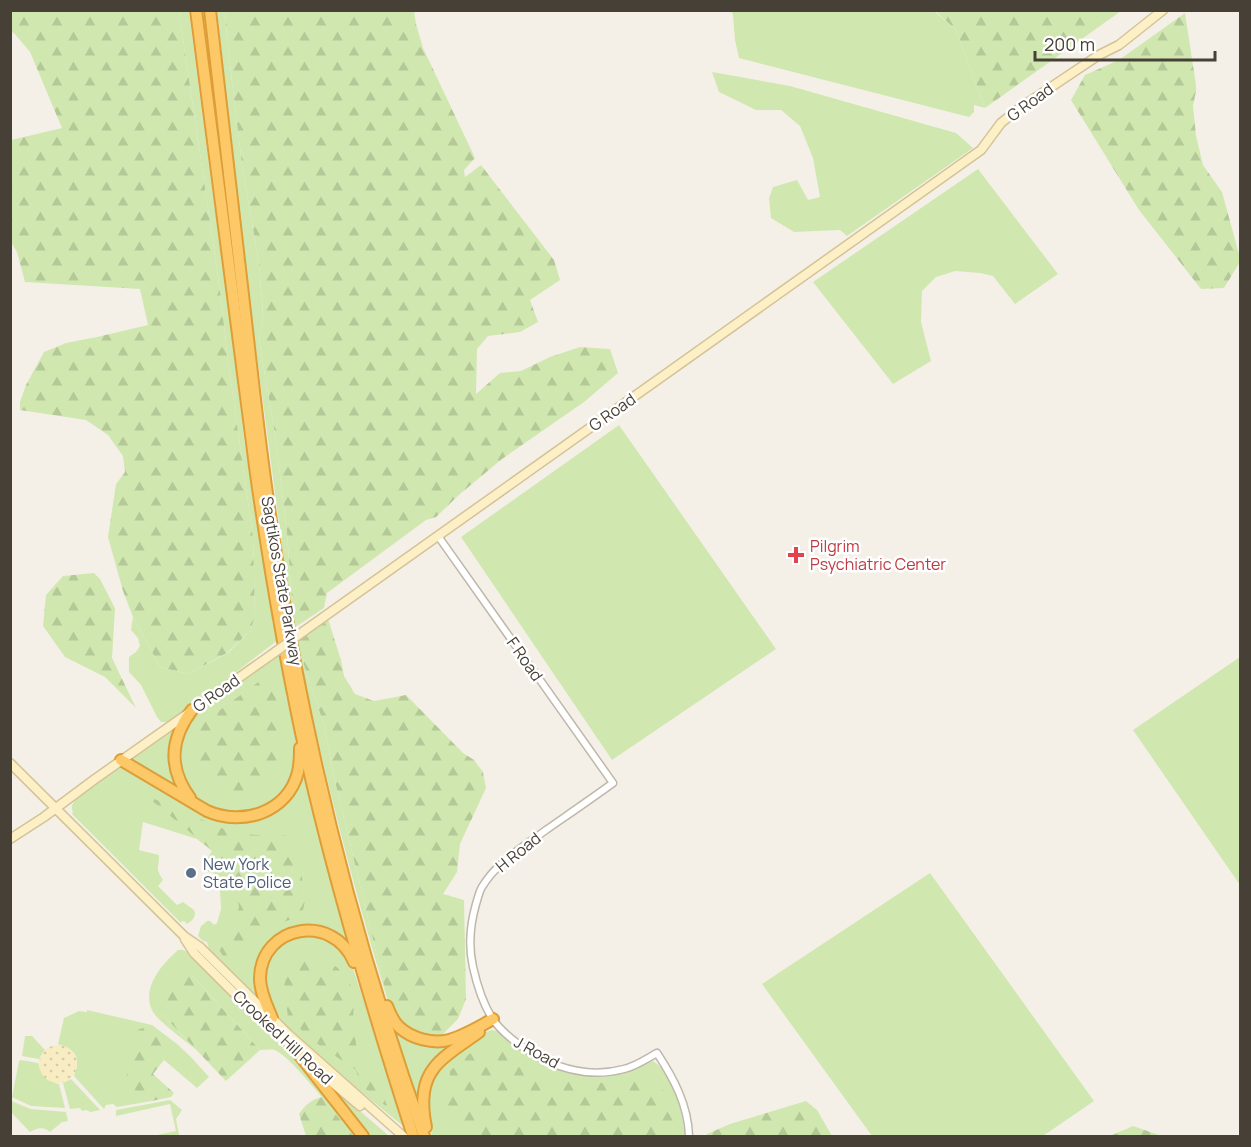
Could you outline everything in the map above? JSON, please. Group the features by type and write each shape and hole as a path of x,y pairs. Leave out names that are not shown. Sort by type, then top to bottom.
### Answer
{"highway":[{"name":"Sagtikos State Parkway","path":"196,10 266,542 281,630 313,787 338,884 413,1137"},
{"name":"Sagtikos State Parkway","path":"210,10 262,460 277,564 293,651 316,762 358,930 396,1054 426,1137"},
{"path":"192,710 180,727 174,755 175,768 180,782 194,803"},
{"path":"121,760 215,814 229,818 247,817 264,812 289,791 298,772 300,759 299,721"},
{"path":"272,1018 260,986 260,974 264,961 281,939 309,930 329,934 345,945 374,1010"},
{"path":"358,930 387,1007 398,1026 406,1032 427,1040 448,1040 493,1019"},
{"path":"426,1137 423,1097 429,1075 435,1066 493,1019"},
{"path":"297,1052 363,1137"}],"street":[{"name":"G Road","path":"10,839 981,150 1001,123 1017,110 1099,55 1119,45 1163,10"},
{"name":"F Road","path":"438,536 613,783"},
{"name":"Crooked Hill Road","path":"10,763 184,936 200,946 288,1034 403,1137"},
{"name":"H Road","path":"493,1019 478,989 471,961 470,933 480,890 489,877 513,854 613,783"},
{"name":"Crooked Hill Road","path":"184,936 194,953 250,1009 367,1111 393,1128"},
{"name":"J Road","path":"493,1019 503,1032 531,1053 554,1064 577,1071 591,1073 623,1069 657,1053 683,1101 688,1137"}],"green space":[{"path":"11,10 179,11 253,537 255,614 251,630 227,653 188,674 160,667 133,617 123,591 108,537 116,484 125,472 123,456 108,435 86,420 20,410 20,402 26,385 44,352 66,343 148,325 140,289 25,282 17,252 11,242 11,140 62,128 30,52 11,32"},
{"path":"179,11 189,11 231,320 244,439 275,620 272,621 278,640 168,722 161,722 141,685 129,672 129,657 140,646 138,638 131,630 133,617 160,667 188,674 228,653 251,630 255,614 253,537"},
{"path":"200,11 207,11 218,104 211,105"},
{"path":"217,11 225,11 242,165 259,263 263,314 259,340 275,434 287,533 293,629 246,274"},
{"path":"225,11 414,11 423,48 475,158 464,170 465,177 481,165 554,260 560,280 530,300 538,322 520,332 488,336 477,349 476,394 500,373 521,371 550,357 580,347 610,349 618,373 584,402 502,459 436,517 426,520 327,593 324,608 294,628 287,533 275,434 259,340 263,314 259,263 242,165"},
{"path":"731,11 934,11 956,30 985,108 974,105 974,112 969,117 739,58"},
{"path":"935,11 1121,11 985,108 956,30"},
{"path":"1185,13 1196,85 1193,106 1196,136 1203,165 1222,192 1240,258 1240,262 1224,288 1201,289 1139,210 1071,100 1085,75 1119,60"},
{"path":"712,72 790,86 956,133 973,148 847,236 840,230 794,232 771,218 769,198 773,187 797,180 808,200 820,197 813,158 800,126 781,110 756,110 719,92"},
{"path":"978,169 1058,274 1015,304 993,276 955,271 936,277 922,291 921,322 931,361 893,384 813,282"},
{"path":"619,425 776,649 612,760 461,537"},
{"path":"94,573 100,579 115,608 112,658 136,708 105,677 65,657 43,626 46,595 63,576"},
{"path":"328,619 344,676 355,694 374,701 406,695 463,753 474,760 483,772 486,788 460,844 457,872 443,894 464,900 466,999 458,1019 438,1039 414,1034 395,1018 387,998 335,781 324,725 296,641"},
{"path":"296,641 324,725 335,781 387,998 337,820"},
{"path":"281,651 286,676 286,696 297,751 295,771 279,797 251,812 221,812 197,800 181,778 177,758 179,737 199,710"},
{"path":"1240,657 1240,885 1133,730"},
{"path":"275,670 283,724 282,749 276,764 258,784 240,792 214,790 205,780 192,753 201,724"},
{"path":"176,725 180,790 128,759"},
{"path":"303,765 352,948 338,936 322,927 301,926 271,941 261,999 258,1000 209,949 207,942 198,936 201,926 207,921 214,925 217,923 221,909 220,890 216,886 219,875 203,870 204,863 212,851 197,839 143,822 139,850 159,855 158,870 163,880 158,886 177,905 183,902 194,910 195,915 191,921 186,924 182,921 181,923 72,814 72,807 74,799 119,768 124,767 221,819 267,814"},
{"path":"145,795 231,832 257,835 279,834 297,838 305,900 303,910 294,918 272,927 260,943 237,960 224,958 212,937 233,928 239,907 236,880 221,858"},
{"path":"930,873 1094,1101 1043,1136 872,1136 762,984"},
{"path":"303,933 322,935 340,945 351,962 408,1136 403,1126 321,1059 284,1024 273,1010 265,990 263,971 271,953 284,940"},
{"path":"178,950 188,952 300,1065 359,1136 353,1136 315,1088 281,1054 272,1050 260,1050 191,974 161,1013 196,1050 156,1016 150,1003 151,986 166,962"},
{"path":"324,959 338,968 354,990 353,1024 357,1050 372,1068 388,1108 361,1085 356,1070 312,1040 288,1017 284,986 289,968 307,960"},
{"path":"190,973 260,1050 226,1081 161,1013 162,995"},
{"path":"87,1010 152,1025 177,1044 209,1077 197,1088 163,1057 130,1049 129,1080 136,1090 152,1101 117,1107 113,1104 106,1105 104,1109 74,1076 77,1059 73,1052 58,1044 64,1018 79,1011 87,1012"},
{"path":"389,1018 456,1042 443,1053 419,1108"},
{"path":"144,1028 158,1038 166,1049 164,1060 153,1074 174,1093 171,1097 152,1101 136,1092 129,1084 127,1066 131,1044 137,1031"},
{"path":"492,1030 500,1032 539,1061 564,1072 593,1077 630,1070 653,1061 661,1067 672,1085 680,1106 685,1136 432,1136 427,1105 434,1075 439,1067 456,1052 485,1032"},
{"path":"25,1036 32,1036 45,1050 39,1059 22,1056"},
{"path":"510,1046 530,1066 548,1076 575,1084 652,1080 670,1096 676,1136 462,1136 448,1106 450,1071 475,1049"},
{"path":"21,1060 38,1063 55,1083 59,1084 65,1108 31,1106 12,1097"},
{"path":"71,1079 100,1110 91,1112 82,1111 80,1108 70,1109 63,1083"},
{"path":"328,1087 332,1087 389,1136 366,1136"},
{"path":"322,1097 353,1136 306,1136 299,1114 309,1103"},
{"path":"170,1100 182,1110 176,1119 178,1136 152,1136 176,1131 170,1104 116,1116 116,1110"},
{"path":"11,1101 31,1109 66,1112 68,1121 62,1122 50,1132 40,1128 30,1132 11,1112"},
{"path":"806,1101 817,1110 832,1136 706,1136 730,1124"},
{"path":"1133,1126 1162,1136 1110,1136"}],"sand":[{"path":"58,1045 72,1050 77,1064 72,1078 58,1083 44,1078 39,1064 44,1050"}],"place":[{"name":"Pilgrim Psychiatric Center","path":"796,555"},
{"name":"New York State Police","path":"191,873"}]}
